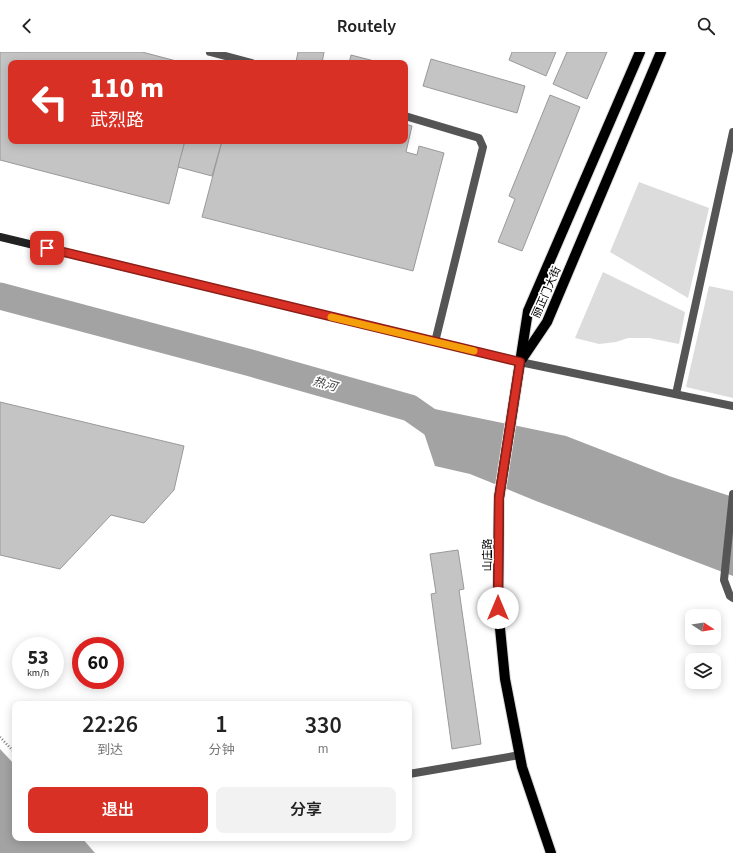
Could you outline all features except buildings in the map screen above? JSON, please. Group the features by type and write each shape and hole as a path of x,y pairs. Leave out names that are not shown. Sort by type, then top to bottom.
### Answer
{"main road":[{"name":"丽正门大街","path":"520,362 528,311 640,52"},
{"name":"丽正门大街","path":"520,362 547,322 661,52"},
{"path":"0,237 520,362"},
{"name":"山庄路","path":"520,362 499,498 498,608 505,679 522,767 547,840"},
{"path":"547,840 551,853"},
{"path":"547,840 555,853"}],"street":[{"path":"210,52 241,60"},
{"path":"408,117 479,138 483,147 435,342"},
{"path":"676,394 733,132"},
{"path":"520,362 733,406"},
{"path":"733,494 724,580 730,596 733,598"},
{"path":"412,773 520,755"}],"path":[{"path":"0,737 12,750"}],"shaded area":[{"path":"639,182 709,208 688,298 610,252"},
{"path":"603,272 685,312 679,344 649,338 628,338 616,342 599,344 575,338"},
{"path":"709,286 733,291 733,398 686,387"},
{"path":"420,406 566,436 669,476 733,497 733,576 536,501 470,474 435,466 421,424"},
{"path":"0,749 12,762 12,841 85,841 95,853 0,853"}],"waterway":[{"name":"热河","path":"0,296 251,363 410,408 450,436"}],"slow traffic":[{"path":"331,317 474,351"}],"route":[{"path":"47,248 520,362 499,498 498,608"}]}
